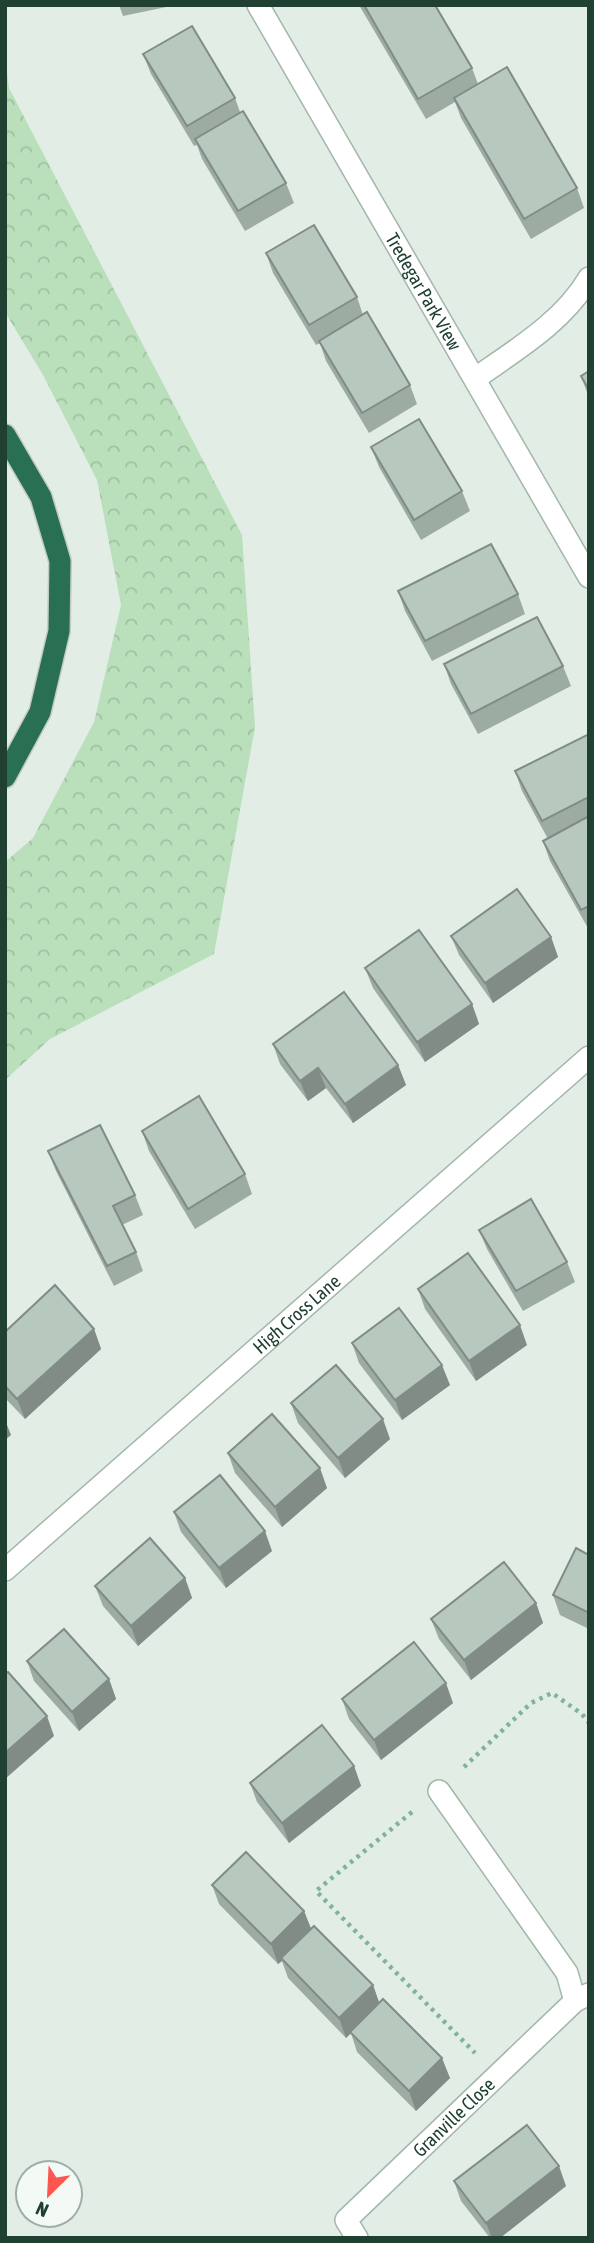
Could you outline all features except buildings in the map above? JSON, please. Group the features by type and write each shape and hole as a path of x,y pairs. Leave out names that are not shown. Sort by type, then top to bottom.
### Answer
{"highway":[{"path":"5,435 41,497 60,561 59,631 40,712 5,777"}],"street":[{"name":"Tredegar Park View","path":"258,5 589,577"},
{"path":"475,378 545,330 589,278"},
{"name":"High Cross Lane","path":"5,1570 589,1057"},
{"name":"Granville Close","path":"357,2238 346,2220 582,1998 439,1791"}],"path":[{"path":"497,2076 316,1891 439,1791 531,1703 552,1693 582,1714 589,1723"}],"green space":[{"path":"5,58 9,88 242,535 255,727 214,954 50,1039 5,1080 5,862 33,838 94,722 121,605 97,480 43,375 5,312"}]}
